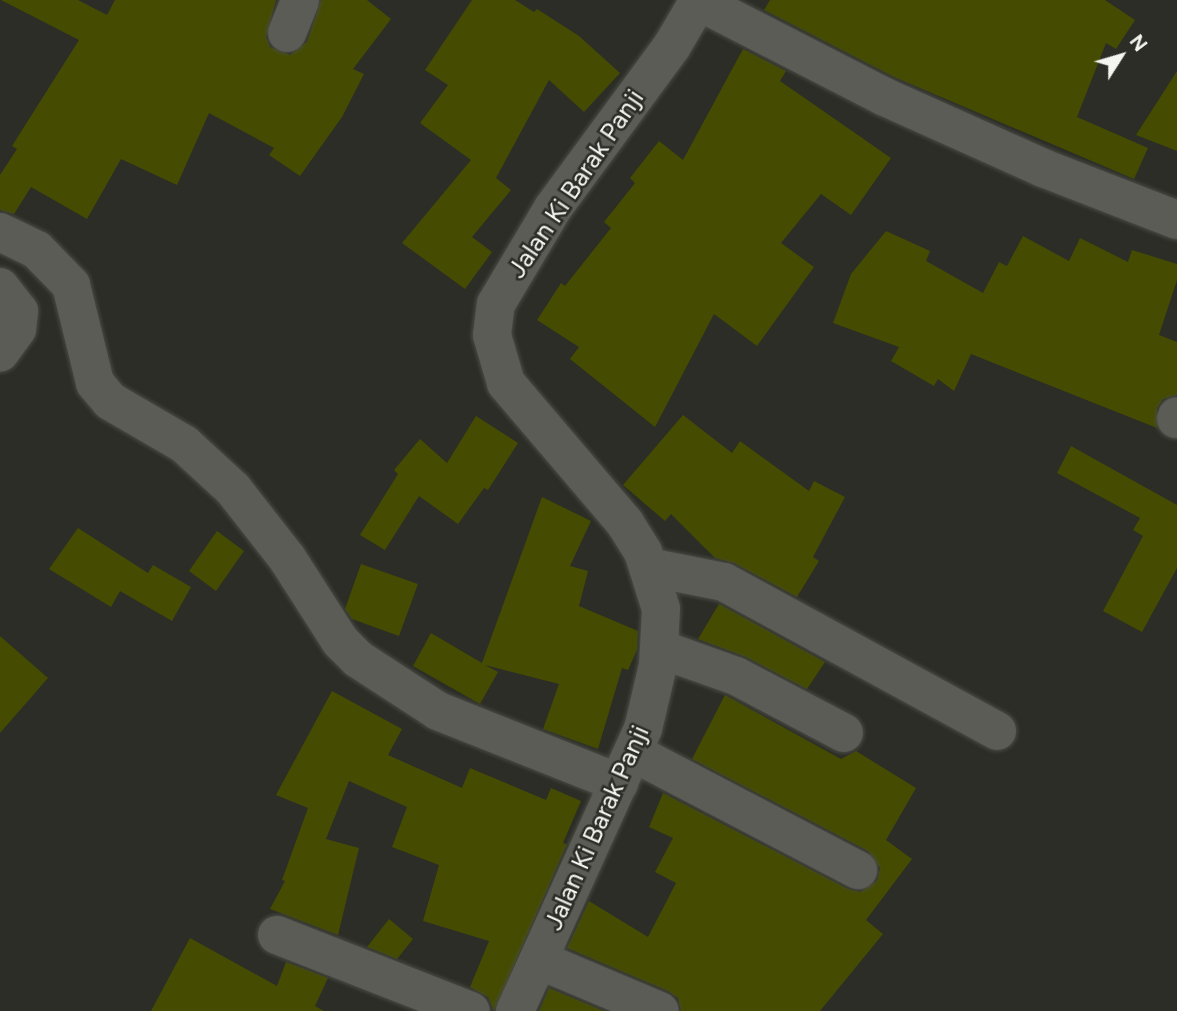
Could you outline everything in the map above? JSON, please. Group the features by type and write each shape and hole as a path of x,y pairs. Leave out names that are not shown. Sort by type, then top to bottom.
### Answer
{"street":[{"path":"699,1 885,97 1043,168 1177,220"},
{"name":"Jalan Ki Barak Panji","path":"515,1011 626,768 660,649 662,609 649,567 625,523 506,383 492,335 496,304 515,268 699,1"},
{"path":"0,232 37,250 71,285 95,383 110,401 184,444 233,489 287,558 340,641 358,659 438,711 626,768 858,870"},
{"path":"0,287 19,311 17,329 0,352"},
{"path":"649,567 724,582 997,731"},
{"path":"660,649 736,676 844,733"},
{"path":"277,935 471,1011"},
{"path":"539,960 660,1011"}],"building":[{"path":"1,0 78,0 107,15 115,0 276,0 266,37 270,47 290,55 307,42 321,0 367,0 391,19 353,69 364,74 342,117 300,176 269,155 274,148 209,113 177,185 121,159 87,219 31,187 14,214 0,210 0,175 17,149 12,146 79,40"},
{"path":"472,0 515,0 534,12 537,9 579,36 620,73 584,112 549,80 496,178 511,190 472,237 492,252 465,289 402,243 471,160 420,123 448,85 425,70"},
{"path":"770,0 1105,0 1135,20 1116,49 1106,43 1077,117 1148,148 1134,179 894,77 764,10"},
{"path":"743,49 786,71 780,81 891,158 851,215 821,194 781,243 814,267 757,346 714,314 655,427 570,359 579,347 537,320 561,283 565,286 611,228 604,222 635,183 630,178 659,141 683,160"},
{"path":"1177,71 1177,151 1136,135"},
{"path":"886,231 930,251 926,261 983,293 999,262 1007,266 1023,236 1069,261 1080,238 1128,262 1132,250 1177,264 1177,280 1159,335 1177,342 1177,395 1163,399 1157,408 1157,428 971,354 954,391 938,379 934,386 891,361 899,347 833,323 851,274"},
{"path":"683,415 732,453 740,441 809,491 814,481 845,497 813,557 819,561 797,597 734,563 715,558 671,514 665,521 623,485"},
{"path":"476,416 518,443 488,490 484,488 458,524 419,496 385,550 360,535 398,474 394,470 420,439 447,463"},
{"path":"1071,446 1177,505 1177,568 1142,632 1103,611 1143,536 1133,530 1140,518 1057,473"},
{"path":"542,497 591,521 570,566 588,571 579,606 638,631 637,650 628,670 622,668 598,749 543,729 559,684 485,665 498,672 480,704 413,666 431,633 482,663"},
{"path":"78,528 148,573 153,565 191,587 172,621 120,591 111,607 49,569"},
{"path":"217,531 244,551 216,591 189,571"},
{"path":"361,564 418,584 399,636 352,619 345,609"},
{"path":"719,604 825,662 807,689 746,657 698,639"},
{"path":"0,636 48,678 0,733"},
{"path":"332,691 402,729 388,755 462,788 470,768 546,800 551,788 581,801 563,843 567,844 494,1011 488,997 470,987 489,941 423,921 439,865 392,847 407,807 349,781 326,839 359,848 338,935 270,909 285,881 282,880 308,808 276,795"},
{"path":"725,695 841,759 856,751 916,788 886,840 912,859 866,920 883,934 820,1011 681,1011 678,998 668,991 567,948 589,901 648,937 676,883 655,872 673,838 649,827 663,793 848,889 860,892 877,881 880,868 868,851 692,759"},
{"path":"389,919 413,939 397,959 367,947"},
{"path":"190,938 277,986 286,962 328,978 315,1006 324,1011 151,1011"},
{"path":"549,988 604,1011 539,1011"}]}
